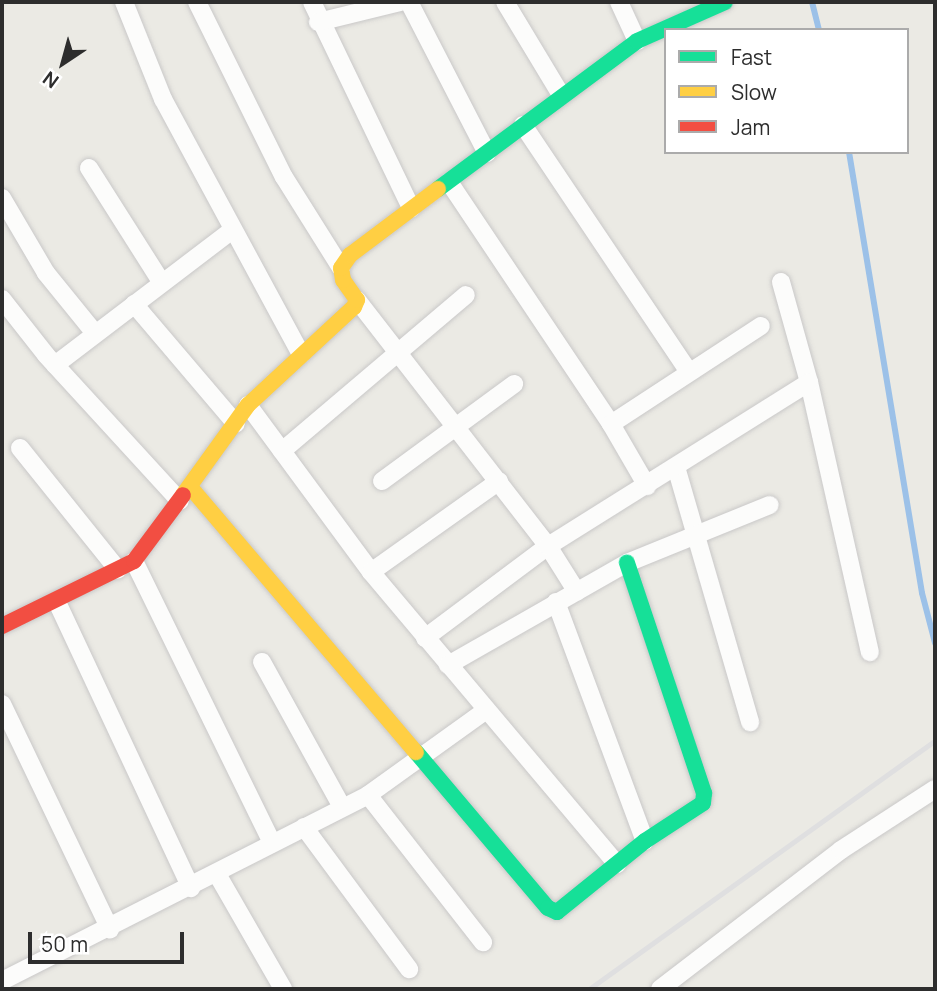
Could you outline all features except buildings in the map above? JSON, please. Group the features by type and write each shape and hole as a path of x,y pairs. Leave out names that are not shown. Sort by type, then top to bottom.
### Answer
{"street":[{"path":"124,2 163,99 231,231 302,354"},
{"path":"197,2 284,177 341,268 343,280 548,546 577,592"},
{"path":"312,2 318,22 411,208"},
{"path":"318,22 400,2"},
{"path":"409,2 487,153"},
{"path":"505,2 561,95"},
{"path":"619,2 637,41"},
{"path":"666,28 725,2"},
{"path":"341,268 350,255 561,95 637,41 664,29"},
{"path":"523,125 688,371"},
{"path":"89,168 162,283"},
{"path":"449,182 611,424 646,486"},
{"path":"2,198 46,273 94,332"},
{"path":"55,365 94,332 231,231"},
{"path":"781,282 809,382 870,652"},
{"path":"282,451 466,295"},
{"path":"2,299 55,365 186,495 425,759 548,908 565,910 645,841 697,808 704,793 627,563"},
{"path":"2,626 57,602 126,566 186,495 248,405 357,300"},
{"path":"134,304 236,424"},
{"path":"611,424 688,371 761,326"},
{"path":"425,638 548,546 809,382"},
{"path":"382,481 514,384"},
{"path":"248,405 371,572 485,711 617,864"},
{"path":"20,448 126,566 272,843"},
{"path":"676,467 697,531 750,722"},
{"path":"371,572 499,481"},
{"path":"448,665 627,563 697,531 770,505"},
{"path":"57,602 191,888"},
{"path":"556,602 645,841"},
{"path":"262,662 342,807"},
{"path":"2,704 110,929"},
{"path":"2,981 191,888 272,843 368,795 425,759 485,711"},
{"path":"660,989 841,850 935,789"},
{"path":"368,795 484,942"},
{"path":"304,828 409,970"},
{"path":"217,874 283,989"}],"waterway":[{"path":"812,2 818,28"},
{"path":"849,154 922,593 935,643"}],"railway":[{"path":"589,989 935,740"}],"traffic: fast":[{"path":"666,28 725,2"},
{"path":"438,189 637,41 664,29"},
{"path":"416,752 548,908 557,912 645,841 703,803 704,793 627,563"}],"traffic: slow":[{"path":"183,495 248,405 354,307 357,300 343,280 341,268 350,255 438,189"},
{"path":"191,488 416,752"}],"traffic: jam":[{"path":"2,626 134,561 183,495"}]}
